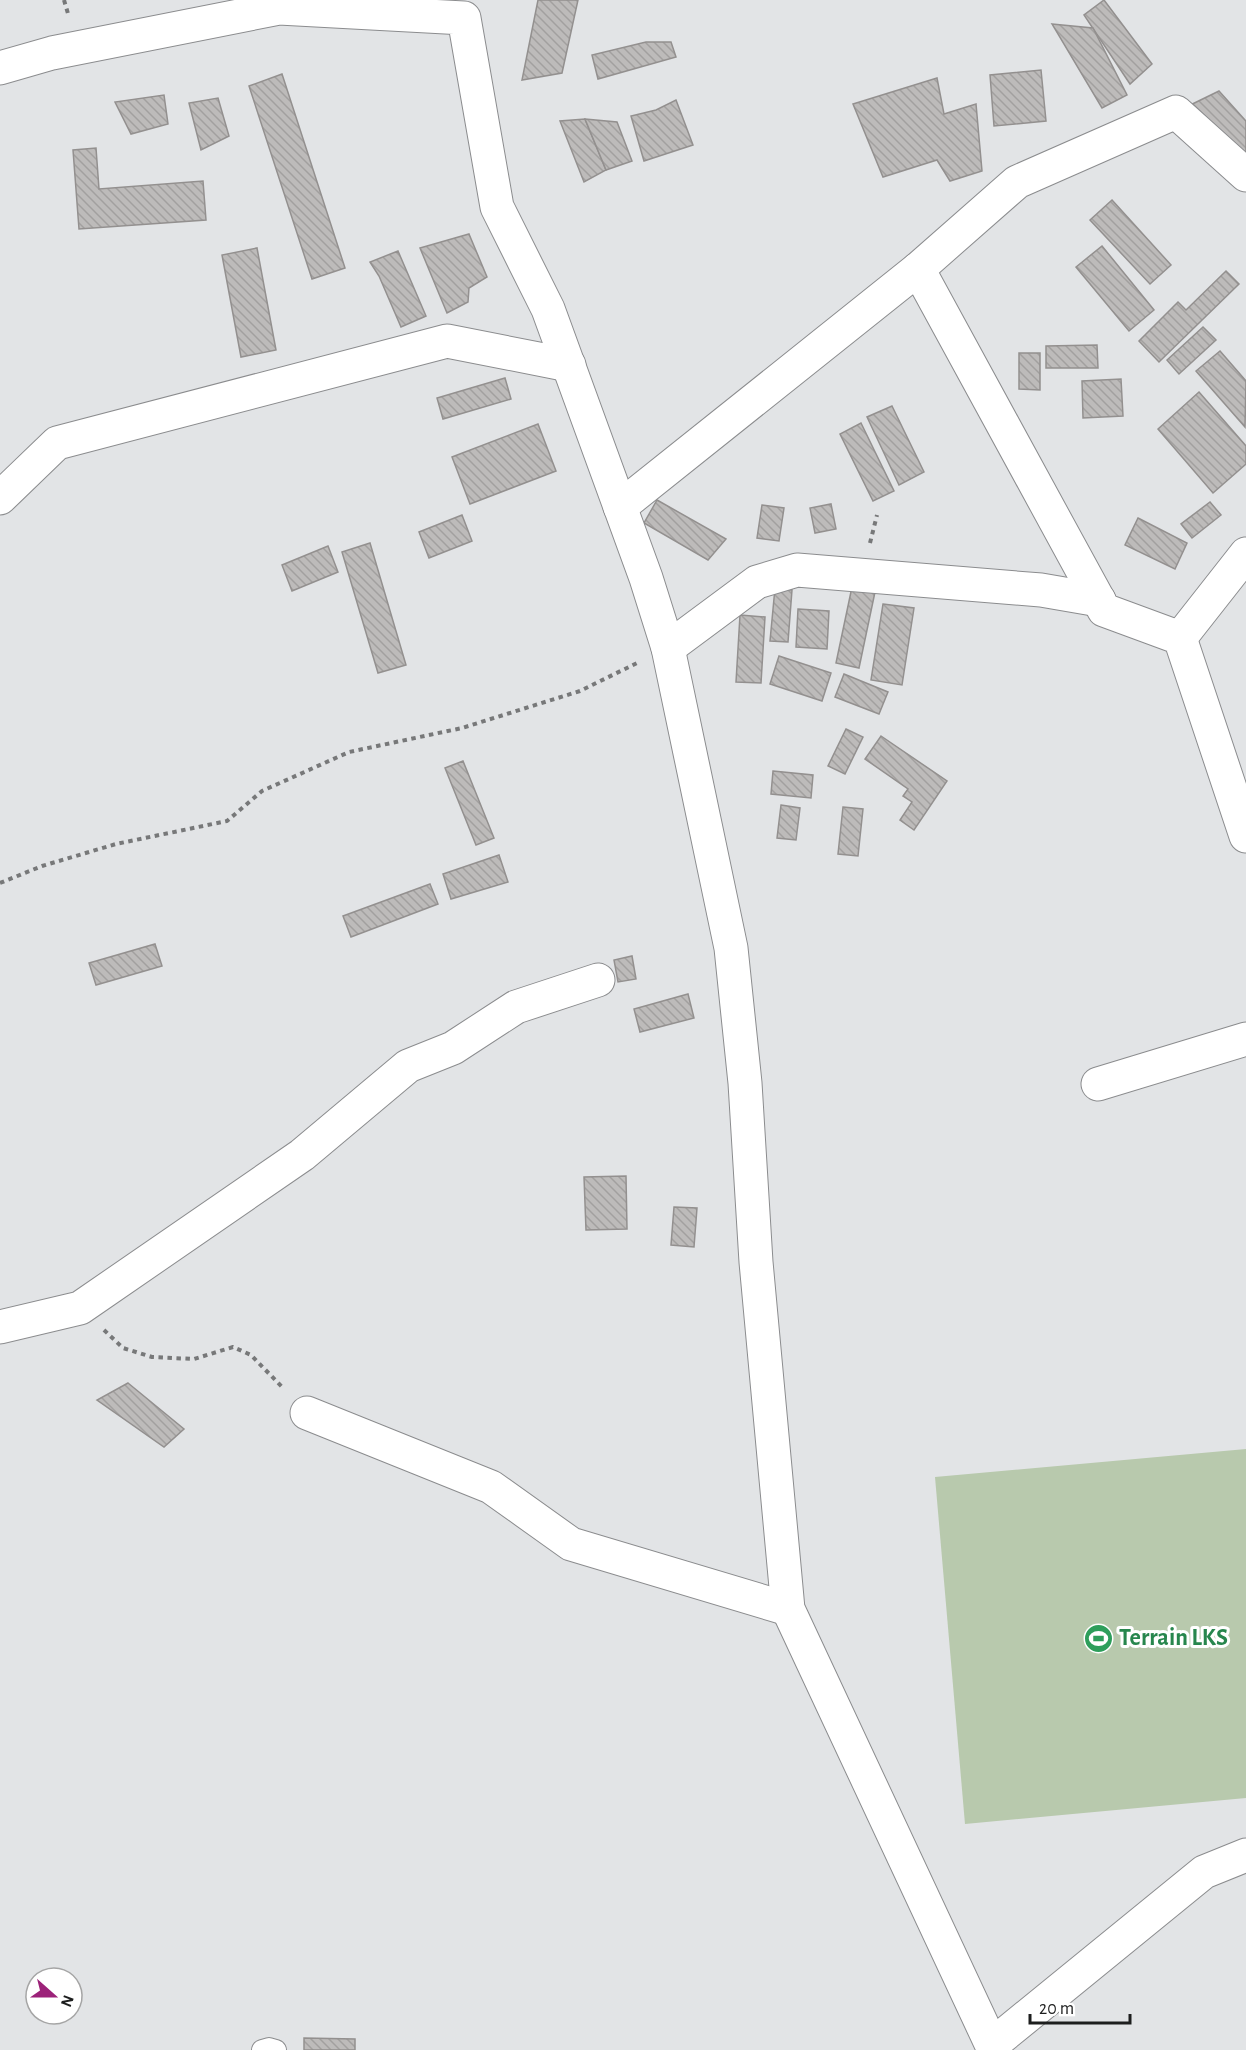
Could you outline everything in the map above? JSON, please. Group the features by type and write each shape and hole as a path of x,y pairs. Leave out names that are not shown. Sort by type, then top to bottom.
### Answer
{"street":[{"path":"0,68 52,53 279,8 464,18 497,207 548,309 646,578 668,648 731,948 745,1083 756,1262 789,1609 994,2047 1204,1872 1246,1855"},
{"path":"620,507 918,269 1017,182 1176,112 1246,175"},
{"path":"918,269 1104,610 1180,638 1241,805 1246,836"},
{"path":"0,498 57,443 447,341 568,365"},
{"path":"1180,638 1246,554"},
{"path":"668,648 757,582 797,570 1041,590 1099,600"},
{"path":"0,1327 80,1308 302,1155 408,1066 453,1048 516,1007 598,980"},
{"path":"1098,1084 1246,1039"},
{"path":"307,1413 491,1487 571,1544 789,1609"}],"lane":[{"path":"262,2050 269,2048 276,2050"}],"path":[{"path":"0,883 42,866 116,844 227,821 262,791 349,752 462,728 580,691 668,648"},
{"path":"80,1308 123,1348 152,1356 194,1359 233,1347 251,1355 307,1413"}],"green space":[{"name":"Terrain LKS","path":"1246,1449 1246,1798 965,1824 935,1477"}],"building":[{"path":"538,0 578,0 562,73 522,80"},
{"path":"1104,0 1152,64 1130,84 1084,15"},
{"path":"1052,24 1093,28 1127,95 1102,108"},
{"path":"646,42 671,42 676,57 598,79 592,55"},
{"path":"1041,70 1046,121 994,126 990,75"},
{"path":"282,74 345,268 312,279 249,86"},
{"path":"937,78 944,114 976,104 982,171 950,181 937,160 883,177 853,104"},
{"path":"1219,91 1246,121 1246,175 1176,112"},
{"path":"164,95 168,124 131,134 115,102"},
{"path":"218,98 229,136 201,150 189,103"},
{"path":"676,100 693,145 644,161 631,116 656,110"},
{"path":"585,119 606,170 584,182 560,121"},
{"path":"585,119 617,122 632,161 606,170"},
{"path":"96,148 99,189 203,181 206,220 79,229 73,150"},
{"path":"1112,200 1171,265 1150,284 1090,220"},
{"path":"469,234 487,277 469,288 468,302 447,313 420,248"},
{"path":"1102,246 1154,310 1129,331 1076,267"},
{"path":"257,248 276,350 241,357 222,255"},
{"path":"398,251 426,316 401,327 379,276 370,262"},
{"path":"1226,271 1239,284 1159,362 1139,341 1178,302 1186,310"},
{"path":"1203,327 1216,340 1179,374 1167,360"},
{"path":"1097,345 1098,368 1046,368 1046,346"},
{"path":"1220,351 1246,381 1245,427 1196,371"},
{"path":"1019,353 1040,353 1040,390 1019,389"},
{"path":"505,378 511,399 443,419 437,398"},
{"path":"1121,379 1123,416 1083,418 1082,381"},
{"path":"1199,392 1246,446 1246,464 1213,493 1158,429"},
{"path":"892,406 924,472 899,485 867,417"},
{"path":"861,423 894,491 873,501 840,434"},
{"path":"538,424 556,471 470,504 452,457"},
{"path":"657,500 726,539 708,560 644,523"},
{"path":"1210,502 1221,515 1192,538 1181,524"},
{"path":"831,504 836,529 815,533 810,508"},
{"path":"762,505 784,508 779,541 757,538"},
{"path":"462,515 472,541 429,558 419,532"},
{"path":"1138,518 1187,543 1175,569 1125,545"},
{"path":"370,543 406,665 378,673 342,552"},
{"path":"328,546 338,572 292,591 282,565"},
{"path":"852,587 875,592 859,668 836,663"},
{"path":"775,588 792,590 788,642 770,641"},
{"path":"883,604 914,608 902,685 871,680"},
{"path":"798,609 829,611 827,649 796,647"},
{"path":"740,615 765,617 761,683 736,682"},
{"path":"779,656 831,673 822,701 770,684"},
{"path":"844,674 888,692 879,714 835,697"},
{"path":"846,729 863,737 845,774 828,766"},
{"path":"881,736 947,781 914,830 900,820 912,802 903,796 908,789 865,759"},
{"path":"463,761 494,838 476,845 445,768"},
{"path":"773,771 813,775 811,798 771,794"},
{"path":"781,805 800,808 796,840 777,838"},
{"path":"843,807 863,809 858,856 838,854"},
{"path":"499,855 508,882 451,899 443,874"},
{"path":"430,884 438,904 351,937 343,916"},
{"path":"155,944 162,966 96,985 89,963"},
{"path":"632,956 636,979 618,982 614,960"},
{"path":"688,994 694,1018 640,1032 634,1009"},
{"path":"626,1176 627,1229 586,1230 584,1177"},
{"path":"674,1207 697,1208 694,1247 671,1245"},
{"path":"128,1383 184,1429 164,1447 97,1400"},
{"path":"304,2038 355,2039 355,2050 304,2050"}],"place":[{"name":"Terrain LKS","path":"1098,1638"}]}
